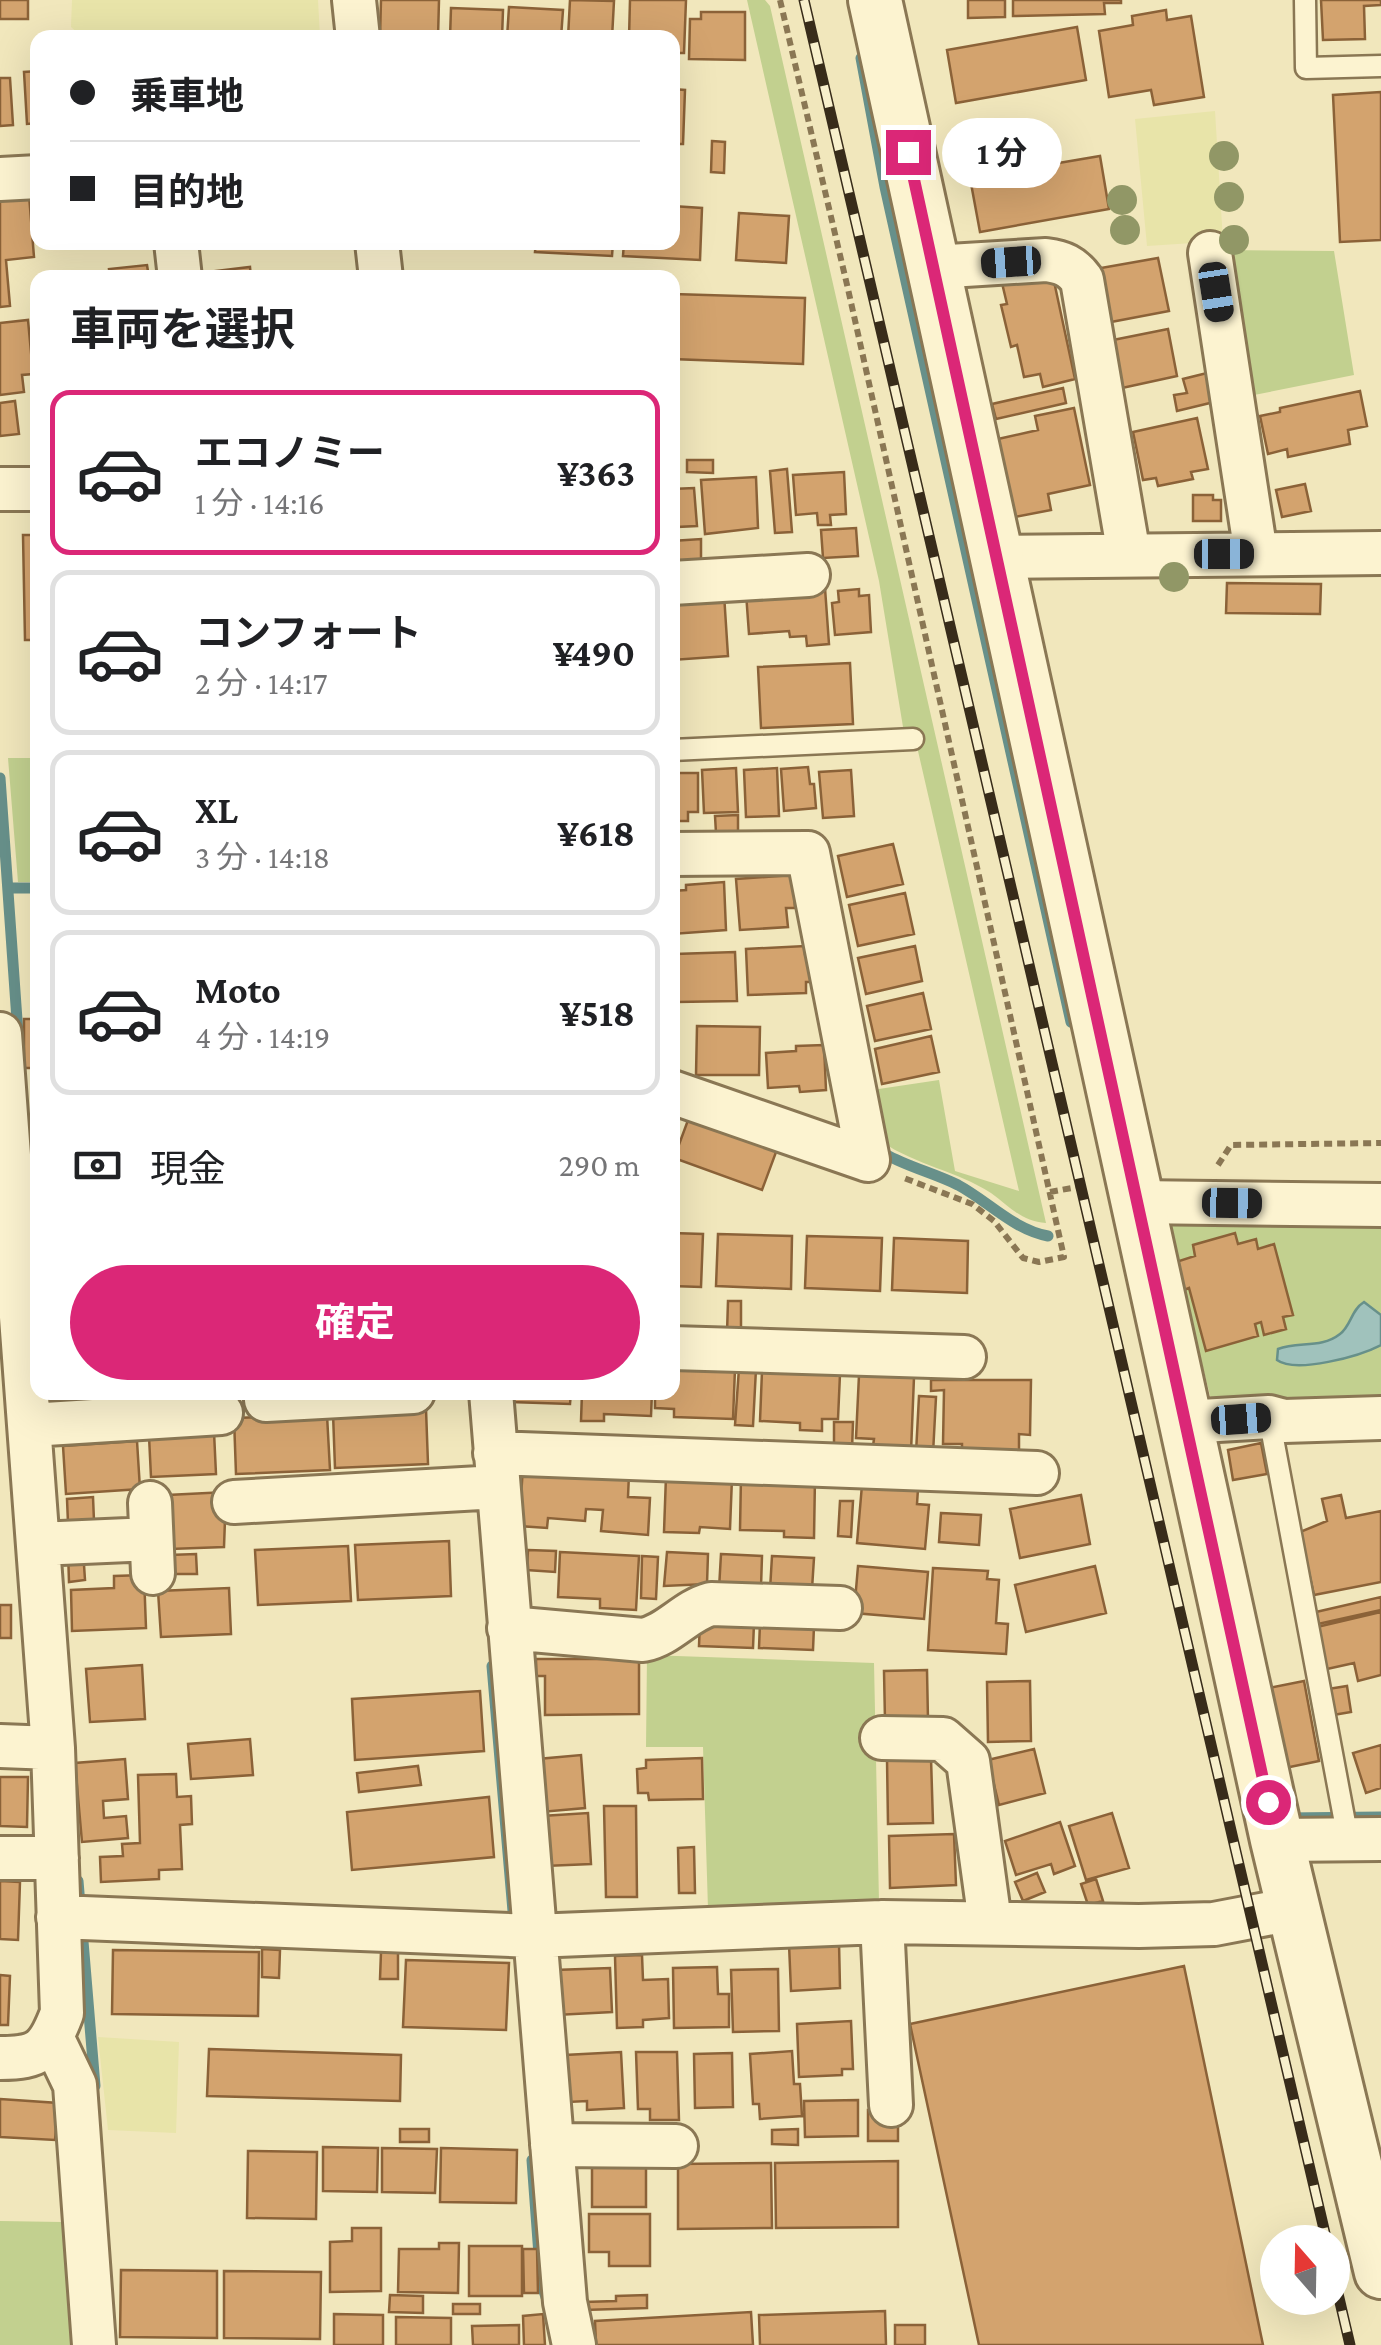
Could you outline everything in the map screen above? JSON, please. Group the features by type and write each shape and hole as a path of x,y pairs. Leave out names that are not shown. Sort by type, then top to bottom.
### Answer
{"street":[{"path":"354,0 357,30"},
{"path":"875,0 997,557 1120,1192 1184,1422 1292,1909 1381,2272"},
{"path":"0,179 30,177"},
{"path":"1210,253 1254,540"},
{"path":"934,267 1046,260 1062,262 1082,280 1126,541"},
{"path":"0,489 30,489"},
{"path":"997,557 1126,541 1254,540 1381,553"},
{"path":"680,583 808,575"},
{"path":"680,854 808,853 868,1160"},
{"path":"0,1034 21,1096 30,1266"},
{"path":"680,1095 868,1160"},
{"path":"1120,1192 1194,1202 1381,1204"},
{"path":"680,1348 964,1357"},
{"path":"0,2058 38,2054 52,2037 62,2012 72,1917 57,1858 50,1543 40,1400"},
{"path":"491,1400 487,1479 509,1628 565,2302 574,2345"},
{"path":"42,1424 221,1413"},
{"path":"1184,1422 1269,1417 1284,1421 1381,1418"},
{"path":"234,1502 487,1479 1037,1474"},
{"path":"50,1543 151,1538"},
{"path":"509,1628 642,1640 657,1637 697,1608 710,1604 840,1608"},
{"path":"882,1738 943,1740 968,1762 990,1922"},
{"path":"0,1746 53,1748"},
{"path":"1277,1840 1354,1828"},
{"path":"0,1858 57,1858"},
{"path":"72,1917 533,1936 882,1922 1214,1924 1292,1909"},
{"path":"882,1922 891,2105"},
{"path":"52,2037 75,2085 94,2345"},
{"path":"552,2145 676,2146"}],"lane":[{"path":"1305,0 1306,68 1381,66"},
{"path":"680,750 912,740"},
{"path":"1269,1417 1354,1828"}],"path":[{"path":"780,0 1064,1257 1039,1262 1023,1258 994,1221 972,1204 868,1160"},
{"path":"1194,1202 1231,1145 1381,1143"},
{"path":"1050,1192 1120,1192"}],"shaded area":[{"path":"72,0 318,0 320,30 74,30 71,27"},
{"path":"1215,111 1223,241 1147,246 1135,119"},
{"path":"98,2037 179,2042 176,2133 108,2130"}],"green space":[{"path":"747,0 765,0 770,6 1046,1223 1023,1216 978,1185 882,1142 872,1090 939,1080 955,1171 1019,1191 918,751 919,734 904,733 879,581"},
{"path":"1222,250 1334,251 1354,375 1249,396"},
{"path":"8,758 30,758 30,882 18,882"},
{"path":"1165,1219 1381,1220 1381,1401 1213,1407"},
{"path":"647,1655 874,1663 879,1902 708,1909 703,1747 646,1747"},
{"path":"0,2221 62,2222 74,2227 79,2345 0,2345"}],"water":[{"path":"1364,1302 1381,1315 1381,1345 1313,1364 1277,1360 1278,1349 1333,1339 1347,1327"}],"building":[{"path":"0,0 28,0 28,19 0,19"},
{"path":"381,0 439,0 438,30 380,30"},
{"path":"570,0 614,1 612,30 568,30"},
{"path":"630,0 686,0 684,53 680,53 680,30 629,30"},
{"path":"968,0 1005,0 1005,17 968,18"},
{"path":"1013,0 1121,3 1104,3 1105,14 1013,16"},
{"path":"1321,0 1381,0 1381,5 1364,6 1365,39 1323,40"},
{"path":"509,7 563,10 562,30 508,30"},
{"path":"451,8 503,10 502,30 450,30"},
{"path":"1166,10 1167,20 1191,16 1204,97 1154,105 1151,90 1109,97 1099,31 1133,25 1132,16"},
{"path":"701,12 745,12 745,60 689,59 690,19 701,19"},
{"path":"1077,27 1086,80 956,103 947,50"},
{"path":"24,72 30,72 27,124"},
{"path":"0,78 10,78 13,125 0,126"},
{"path":"680,90 685,90 680,144"},
{"path":"1381,92 1381,240 1340,242 1333,95"},
{"path":"712,141 725,142 724,173 711,172"},
{"path":"1100,156 1109,209 980,232 970,178"},
{"path":"29,195 30,250 34,257 6,260 10,306 0,307 0,198"},
{"path":"680,207 702,208 700,260 623,256 623,250 680,250"},
{"path":"739,213 789,216 786,263 736,260"},
{"path":"535,250 612,250 612,256"},
{"path":"1158,258 1169,311 1111,322 1101,268"},
{"path":"147,265 148,270 109,270"},
{"path":"1052,272 1075,379 1043,387 1040,374 1024,377 1017,345 1011,347 1001,305 1007,304 1002,283"},
{"path":"680,294 805,298 803,364 680,359"},
{"path":"28,320 30,374 22,375 24,392 0,395 0,323"},
{"path":"1168,329 1177,376 1122,388 1113,340"},
{"path":"1207,373 1214,402 1177,411 1174,395 1187,393 1183,379"},
{"path":"1063,388 1066,403 996,419 992,404"},
{"path":"1360,391 1367,426 1348,430 1350,444 1288,457 1287,449 1268,454 1260,416"},
{"path":"15,401 19,434 0,436 0,403"},
{"path":"1074,408 1090,485 1048,494 1051,510 1015,517 998,439 1038,430 1035,416"},
{"path":"1197,418 1208,469 1191,472 1193,479 1158,486 1156,478 1143,480 1133,432"},
{"path":"687,460 713,460 713,473 687,472"},
{"path":"787,469 792,532 775,533 770,471"},
{"path":"844,472 846,514 830,515 831,525 818,525 817,513 796,515 793,475"},
{"path":"756,477 758,528 705,534 701,480"},
{"path":"1305,484 1311,511 1282,517 1276,490"},
{"path":"694,488 697,526 680,527 680,489"},
{"path":"1193,495 1213,495 1213,500 1221,500 1221,521 1193,521"},
{"path":"856,528 858,556 823,558 821,530"},
{"path":"23,535 30,535 30,640 25,640"},
{"path":"701,539 701,560 680,561 680,540"},
{"path":"1227,583 1321,584 1320,614 1226,613"},
{"path":"825,588 829,644 807,646 806,636 790,637 789,631 749,634 746,593"},
{"path":"859,589 859,596 869,595 871,632 835,635 832,603 839,602 838,591"},
{"path":"724,594 728,656 680,659 680,597"},
{"path":"850,663 853,724 761,728 758,667"},
{"path":"808,767 816,808 784,811 781,769"},
{"path":"736,768 738,812 704,813 702,770"},
{"path":"777,768 779,816 746,817 744,770"},
{"path":"851,770 854,816 823,818 819,772"},
{"path":"680,773 698,773 698,812 688,812 688,821 680,821"},
{"path":"738,815 738,831 716,833 715,816"},
{"path":"893,844 903,884 847,897 838,856"},
{"path":"793,875 795,908 786,908 788,927 740,930 736,879"},
{"path":"724,882 726,930 680,933 680,890 686,890 686,885"},
{"path":"905,893 914,934 858,946 849,905"},
{"path":"805,946 805,954 815,954 816,982 806,982 806,993 748,995 746,949"},
{"path":"915,946 922,981 866,994 858,958"},
{"path":"735,952 737,1001 680,1002 680,954"},
{"path":"923,993 931,1029 875,1041 867,1006"},
{"path":"24,1019 30,1019 30,1068 24,1068"},
{"path":"697,1026 760,1027 759,1075 696,1075"},
{"path":"931,1036 939,1072 882,1084 875,1049"},
{"path":"824,1045 826,1090 800,1092 799,1086 768,1088 766,1053"},
{"path":"691,1112 779,1144 762,1190 680,1160 680,1142"},
{"path":"680,1233 703,1234 701,1287 680,1286"},
{"path":"1235,1233 1238,1244 1256,1239 1258,1249 1274,1244 1293,1315 1283,1317 1286,1329 1264,1335 1261,1322 1255,1324 1258,1336 1206,1351 1189,1288 1184,1290 1176,1262 1195,1256 1193,1245"},
{"path":"718,1234 792,1236 791,1289 716,1286"},
{"path":"807,1236 882,1238 880,1291 805,1288"},
{"path":"894,1238 968,1241 967,1293 892,1290"},
{"path":"728,1301 741,1301 741,1333 727,1333"},
{"path":"680,1368 735,1369 733,1419 674,1417 674,1409 655,1408 655,1400 680,1400"},
{"path":"739,1368 756,1369 753,1426 735,1425"},
{"path":"762,1371 840,1374 838,1419 822,1419 822,1431 800,1430 800,1423 760,1421"},
{"path":"859,1375 914,1377 911,1452 873,1446 874,1439 856,1438"},
{"path":"931,1380 1031,1380 1030,1435 1019,1434 1019,1457 962,1457 962,1444 943,1444 944,1390 931,1391"},
{"path":"919,1396 936,1397 933,1454 916,1453"},
{"path":"511,1400 570,1400 570,1404"},
{"path":"582,1400 652,1400 651,1416 604,1414 604,1421 581,1421"},
{"path":"426,1409 428,1464 335,1468 333,1413"},
{"path":"327,1415 330,1470 236,1474 234,1418"},
{"path":"834,1422 853,1422 852,1450 834,1449"},
{"path":"214,1432 216,1474 151,1477 149,1436"},
{"path":"137,1441 140,1489 66,1494 63,1446"},
{"path":"1261,1443 1267,1474 1233,1480 1228,1450"},
{"path":"523,1467 629,1474 628,1497 650,1498 648,1535 601,1531 603,1510 586,1509 585,1521 548,1518 547,1528 519,1526"},
{"path":"666,1476 732,1478 730,1529 700,1527 699,1533 664,1532"},
{"path":"741,1476 815,1477 814,1538 784,1537 784,1531 740,1530"},
{"path":"862,1485 918,1489 917,1504 929,1505 925,1549 857,1543"},
{"path":"226,1492 224,1547 170,1549 168,1495"},
{"path":"1081,1495 1090,1544 1020,1558 1010,1509"},
{"path":"1341,1495 1346,1518 1381,1511 1381,1582 1314,1595 1300,1532 1327,1521 1322,1499"},
{"path":"93,1497 94,1521 68,1523 67,1499"},
{"path":"840,1501 853,1501 851,1537 838,1536"},
{"path":"941,1513 981,1515 979,1545 939,1542"},
{"path":"449,1541 451,1596 358,1600 355,1545"},
{"path":"348,1546 351,1601 258,1605 255,1550"},
{"path":"83,1550 85,1580 69,1582 68,1551"},
{"path":"528,1550 556,1551 555,1572 527,1570"},
{"path":"560,1552 639,1556 636,1610 600,1608 600,1599 558,1597"},
{"path":"667,1552 708,1554 707,1584 664,1586"},
{"path":"196,1554 197,1574 170,1574 169,1555"},
{"path":"721,1554 762,1556 761,1587 719,1589"},
{"path":"642,1556 658,1557 656,1599 641,1598"},
{"path":"772,1556 814,1558 812,1589 770,1590"},
{"path":"858,1566 928,1572 924,1619 854,1613"},
{"path":"1095,1566 1106,1613 1026,1632 1015,1585"},
{"path":"933,1568 988,1571 987,1579 999,1580 996,1623 1008,1624 1006,1654 928,1650"},
{"path":"144,1575 146,1628 72,1631 71,1590 114,1588 114,1576"},
{"path":"229,1588 231,1634 161,1637 158,1591"},
{"path":"1381,1597 1381,1610 1318,1624 1316,1612"},
{"path":"0,1605 11,1605 11,1638 0,1638"},
{"path":"1381,1612 1381,1675 1358,1681 1354,1663 1327,1669 1317,1627"},
{"path":"700,1621 754,1623 753,1648 699,1646"},
{"path":"760,1623 814,1626 813,1650 759,1648"},
{"path":"536,1659 639,1659 639,1714 545,1715 545,1676 536,1676"},
{"path":"142,1665 145,1719 90,1722 86,1669"},
{"path":"927,1670 928,1720 885,1721 884,1671"},
{"path":"1030,1681 1031,1741 988,1742 987,1682"},
{"path":"1304,1681 1319,1761 1280,1769 1264,1689"},
{"path":"1347,1686 1351,1712 1333,1715 1328,1689"},
{"path":"480,1691 484,1751 355,1760 352,1699"},
{"path":"250,1739 253,1775 191,1779 188,1744"},
{"path":"1381,1745 1381,1788 1366,1793 1353,1753"},
{"path":"1034,1749 1045,1793 999,1805 988,1760"},
{"path":"581,1755 585,1808 541,1812 538,1759"},
{"path":"702,1758 703,1799 649,1800 648,1793 638,1793 637,1769 646,1768 646,1760"},
{"path":"931,1758 933,1823 888,1824 887,1759"},
{"path":"125,1759 128,1799 103,1801 104,1818 126,1816 128,1838 82,1842 75,1763"},
{"path":"418,1766 421,1785 359,1792 357,1773"},
{"path":"176,1774 177,1797 191,1796 192,1824 180,1825 182,1869 159,1870 159,1879 101,1882 100,1857 123,1856 122,1844 140,1843 138,1775"},
{"path":"0,1777 28,1777 27,1827 0,1826"},
{"path":"489,1797 494,1857 352,1870 347,1812"},
{"path":"604,1806 636,1806 637,1897 606,1897"},
{"path":"588,1813 591,1864 545,1866 542,1816"},
{"path":"1112,1813 1129,1868 1086,1880 1069,1826"},
{"path":"1060,1822 1075,1866 1054,1874 1051,1864 1016,1875 1005,1841"},
{"path":"954,1834 956,1885 890,1888 889,1836"},
{"path":"694,1847 695,1893 679,1893 678,1848"},
{"path":"1037,1873 1045,1892 1023,1901 1015,1882"},
{"path":"1096,1879 1103,1901 1088,1905 1081,1884"},
{"path":"0,1881 20,1882 18,1940 0,1939"},
{"path":"839,1942 840,1988 791,1991 789,1944"},
{"path":"262,1949 280,1950 279,1978 262,1977"},
{"path":"113,1950 259,1952 258,2016 112,2014"},
{"path":"398,1951 398,1979 380,1979 381,1952"},
{"path":"642,1955 643,1980 668,1979 669,2018 643,2020 643,2027 617,2028 615,1956"},
{"path":"406,1960 509,1963 506,2030 403,2027"},
{"path":"1184,1966 1263,2345 979,2345 910,2024"},
{"path":"717,1967 718,1994 729,1994 729,2027 674,2028 673,1968"},
{"path":"610,1968 612,2012 556,2015 555,1970"},
{"path":"778,1969 779,2031 733,2032 731,1970"},
{"path":"0,1975 10,1976 8,2025 0,2025"},
{"path":"851,2021 853,2069 842,2069 842,2075 799,2077 797,2024"},
{"path":"209,2049 401,2055 400,2101 207,2096"},
{"path":"792,2051 794,2084 800,2084 802,2116 760,2119 759,2104 753,2104 750,2054"},
{"path":"621,2052 624,2108 587,2110 587,2101 568,2102 565,2055"},
{"path":"636,2052 677,2052 679,2120 650,2120 650,2109 638,2109"},
{"path":"732,2053 733,2107 695,2108 694,2054"},
{"path":"0,2099 58,2103 55,2140 0,2137"},
{"path":"858,2100 858,2136 805,2137 804,2101"},
{"path":"868,2110 898,2110 898,2141 868,2141"},
{"path":"400,2129 429,2129 429,2142 400,2142"},
{"path":"798,2129 798,2145 772,2144 772,2130"},
{"path":"323,2147 378,2148 377,2192 323,2191"},
{"path":"382,2148 437,2149 435,2193 382,2192"},
{"path":"441,2148 517,2150 516,2203 440,2202"},
{"path":"248,2151 317,2152 316,2219 247,2218"},
{"path":"592,2156 646,2156 646,2207 592,2207"},
{"path":"898,2161 898,2227 776,2228 775,2163"},
{"path":"771,2163 772,2228 678,2229 678,2164"},
{"path":"589,2214 650,2214 650,2266 609,2266 609,2252 589,2252"},
{"path":"352,2228 381,2228 381,2291 330,2292 330,2242 352,2241"},
{"path":"439,2243 459,2243 458,2293 398,2292 399,2249 439,2249"},
{"path":"469,2246 522,2246 522,2296 469,2296"},
{"path":"523,2249 537,2249 538,2293 524,2293"},
{"path":"121,2270 217,2271 217,2338 120,2337"},
{"path":"224,2271 321,2272 320,2339 224,2338"},
{"path":"390,2295 423,2296 423,2313 389,2312"},
{"path":"647,2295 647,2308 584,2310 584,2302"},
{"path":"453,2304 480,2304 480,2314 453,2314"},
{"path":"885,2311 886,2345 760,2345 759,2315"},
{"path":"751,2312 753,2345 596,2345 595,2321"},
{"path":"334,2314 383,2315 383,2345 334,2345"},
{"path":"543,2314 545,2345 524,2345 523,2316"},
{"path":"396,2317 451,2318 451,2345 396,2345"},
{"path":"519,2325 519,2345 473,2345 472,2326"},
{"path":"895,2325 925,2325 925,2345 895,2345"}],"waterway":[{"path":"861,58 885,187 1071,1022"},
{"path":"0,778 18,1034"},
{"path":"8,888 30,888"},
{"path":"885,1154 958,1185 1012,1221 1048,1236"},
{"path":"492,1666 513,1911"},
{"path":"1285,1818 1381,1817"},
{"path":"78,1881 95,2086"},
{"path":"532,2160 541,2282 547,2300"}],"railway":[{"path":"804,0 1323,2225"},
{"path":"1343,2315 1350,2345"}],"route":[{"path":"908,152 1268,1802"}]}
